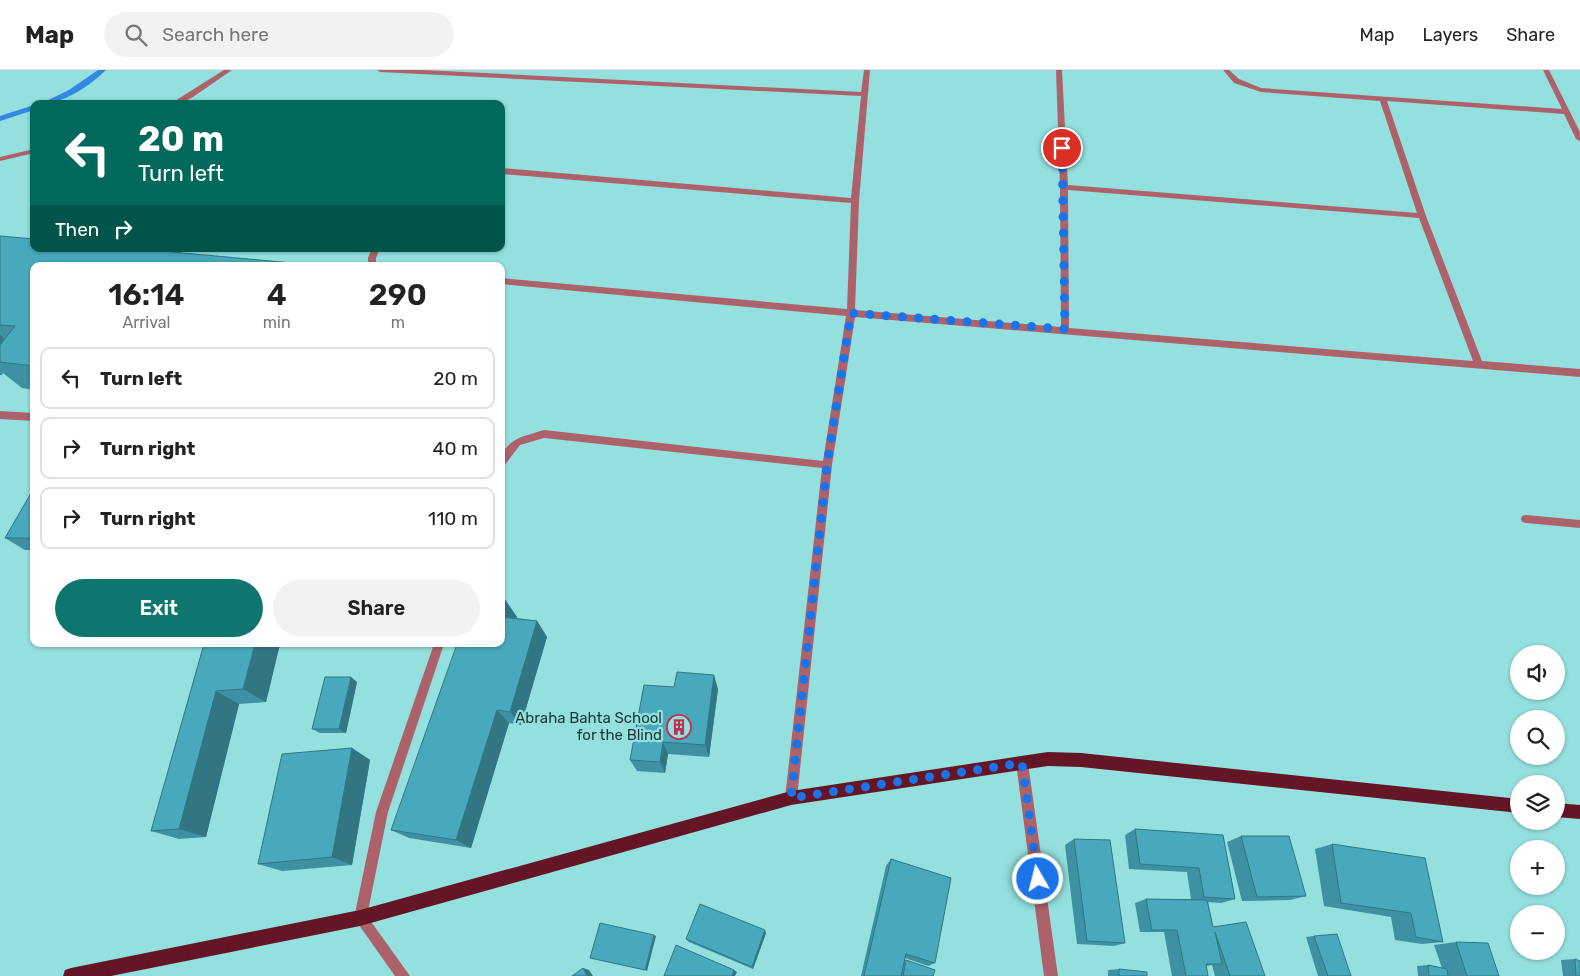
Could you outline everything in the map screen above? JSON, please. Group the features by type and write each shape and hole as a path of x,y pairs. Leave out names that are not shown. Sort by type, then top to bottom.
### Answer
{"main road":[{"path":"71,976 360,918 791,798 1048,759 1081,760 1510,805"},
{"path":"1565,811 1580,812"}],"street":[{"path":"181,100 229,70"},
{"path":"380,70 866,94"},
{"path":"791,798 827,465 851,313 854,201 867,70"},
{"path":"1059,70 1064,187 1065,329"},
{"path":"1226,70 1240,84 1260,90 1567,112"},
{"path":"1546,70 1580,139"},
{"path":"1383,99 1422,216 1478,363"},
{"path":"0,159 30,152"},
{"path":"505,171 854,201"},
{"path":"1064,187 1422,216"},
{"path":"505,282 1580,373"},
{"path":"1,418 30,417"},
{"path":"505,458 517,442 544,434 827,465"},
{"path":"1526,519 1580,524"},
{"path":"403,976 360,918 382,812 438,647"},
{"path":"1022,763 1051,976"}],"building":[{"path":"0,236 30,239 30,252 173,252 281,262 30,262 30,366 0,362 0,345 15,326 0,325"},
{"path":"30,495 30,538 5,538"},
{"path":"505,617 537,621 510,712 497,710 456,840 391,830 456,647 505,647"},
{"path":"203,647 254,647 243,689 216,691 179,829 151,831"},
{"name":"Abraha Bahta School for the Blind","path":"677,672 714,675 705,745 663,742 660,762 630,760 644,685 674,687"},
{"path":"325,677 351,677 339,729 312,729"},
{"path":"352,748 332,857 258,864 282,754"},
{"path":"1135,829 1223,835 1235,899 1204,897 1199,868 1140,864"},
{"path":"1241,836 1289,836 1306,896 1257,897"},
{"path":"1074,839 1110,840 1125,943 1087,941"},
{"path":"1332,844 1425,858 1443,942 1416,937 1411,913 1341,903"},
{"path":"891,859 951,878 935,963 906,954 901,976 864,976"},
{"path":"1146,899 1207,900 1213,927 1246,922 1265,976 1230,976 1215,932 1222,964 1206,964 1208,976 1186,976 1177,930 1152,930"},
{"path":"700,904 765,930 752,967 686,939"},
{"path":"600,923 654,935 645,970 590,958"},
{"path":"1337,934 1351,976 1328,976 1314,936"},
{"path":"1456,942 1488,943 1499,976 1467,976"},
{"path":"676,945 734,970 732,976 664,976"},
{"path":"1575,959 1580,961 1580,976 1576,976"},
{"path":"906,960 935,970 933,976 903,976"},
{"path":"1428,965 1447,969 1448,976 1429,976"},
{"path":"583,968 587,976 572,976"},
{"path":"1119,969 1147,972 1147,976 1119,976"}],"waterway":[{"path":"53,100 72,92 103,70"},
{"path":"0,119 30,108"}],"place":[{"name":"Abraha Bahta School for the Blind","path":"679,727"}],"route":[{"path":"1038,879 1022,763 791,798 827,465 851,313 1065,329 1062,148"}]}
